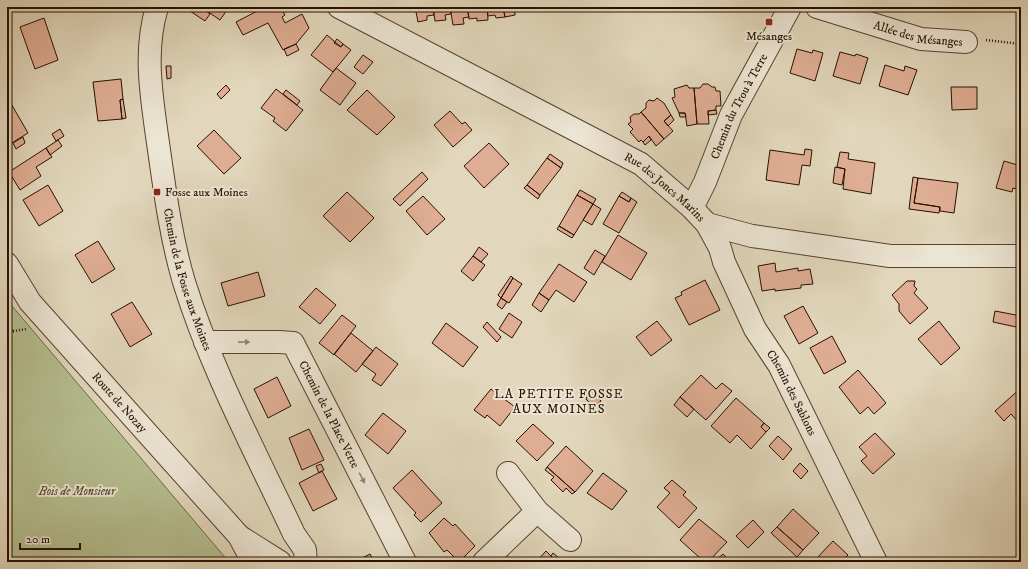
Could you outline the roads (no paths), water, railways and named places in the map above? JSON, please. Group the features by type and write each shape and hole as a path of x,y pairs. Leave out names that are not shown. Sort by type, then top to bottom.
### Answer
{"street":[{"name":"Chemin de la Fosse aux Moines","path":"157,7 149,52 150,83 172,228 184,281 206,342 228,396 294,534 305,550 306,562"},
{"name":"Rue des Joncs Marins","path":"339,7 373,15 641,164 692,208 707,224 752,236 890,256 1021,256"},
{"name":"Chemin du Trou à Terre","path":"692,208 705,182 731,115 790,7"},
{"name":"Allée des Mésanges","path":"817,7 921,38 966,42"},
{"name":"Chemin des Sablons","path":"707,224 720,248 724,262 755,329 779,365 876,562"},
{"name":"Route de Nozay","path":"7,264 30,302 239,536 253,562"},
{"name":"Chemin de la Place Verte","path":"206,342 280,342 293,344 405,562"},
{"path":"508,473 537,511 570,540"},
{"path":"484,562 537,511"},
{"path":"290,562 294,534"},
{"name":"Route de Nozay","path":"239,536 280,562"}],"place":[{"name":"Mésanges","path":"769,22"},
{"name":"Fosse aux Moines","path":"157,192"}],"district":[{"name":"LA PETITE FOSSE AUX MOINES","path":"559,400"}],"park label":[{"name":"Bois de Monsieur","path":"77,491"}]}
